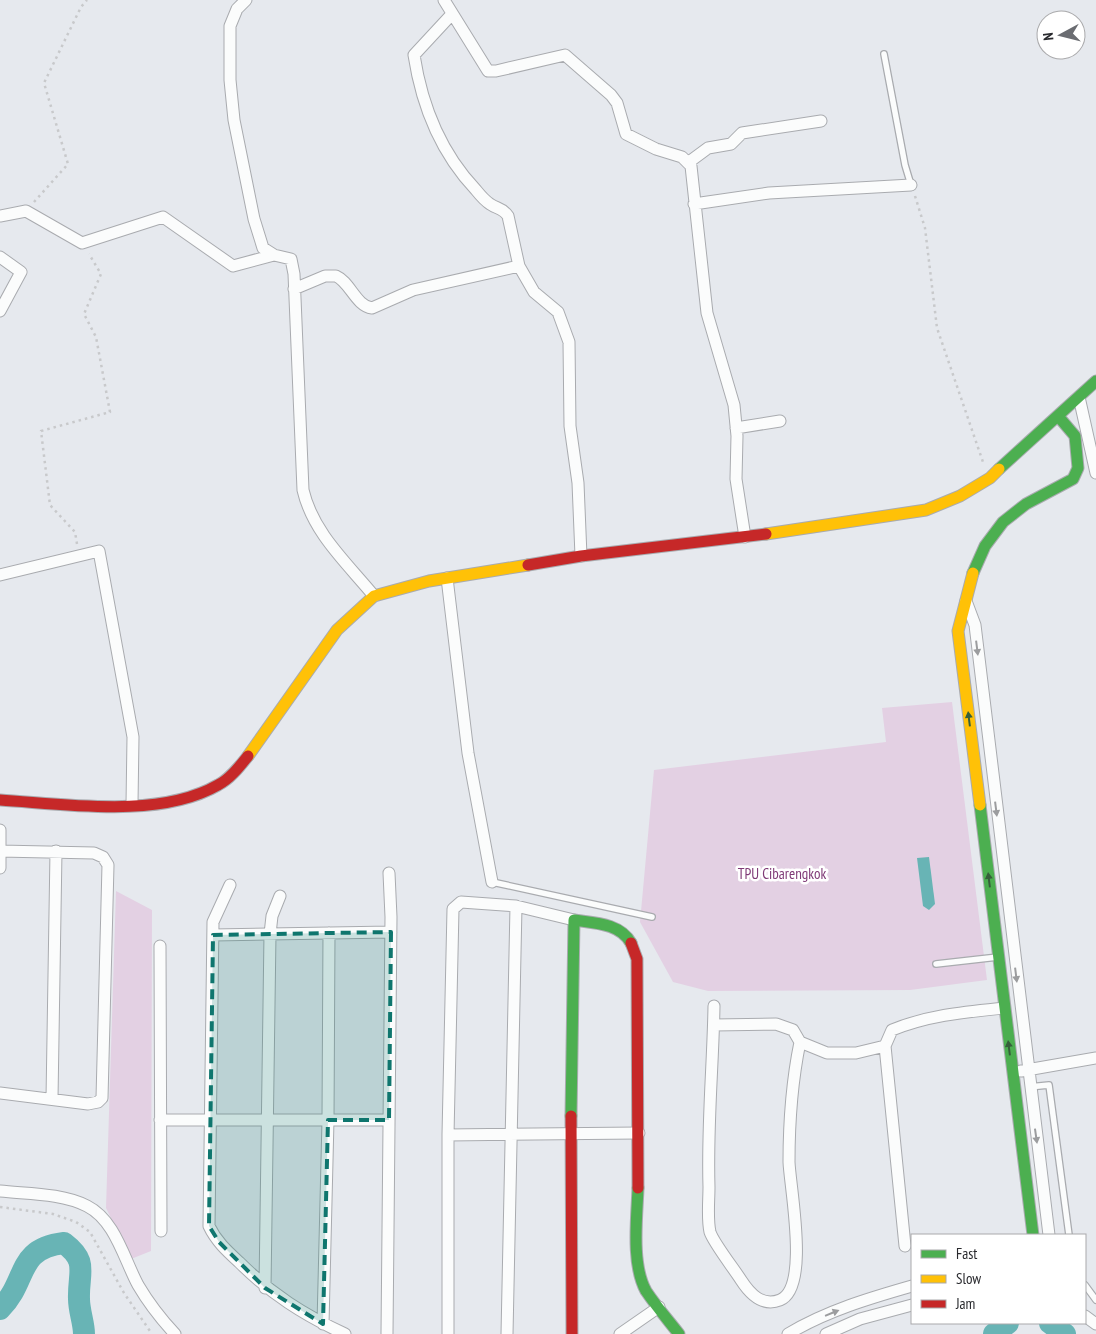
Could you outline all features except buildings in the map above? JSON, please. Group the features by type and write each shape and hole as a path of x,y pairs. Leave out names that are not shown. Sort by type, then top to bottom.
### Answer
{"street":[{"path":"246,0 237,9 230,26 230,80 234,120 254,219 263,248 274,255 291,259 303,490 307,507 319,530 374,596"},
{"path":"444,0 488,71 496,71 565,55 611,95 617,103 626,134 656,149 682,156 689,162 693,175 694,204 707,313 734,406 736,479 745,537"},
{"path":"452,14 414,55 420,88 435,131 449,157 484,200 505,210 519,266 534,292 558,312 569,342 570,426 578,483 581,556"},
{"path":"689,162 708,148 731,144 742,133 821,121"},
{"path":"694,204 769,192 911,185"},
{"path":"0,216 26,211 82,243 163,217 233,266 274,255"},
{"path":"0,256 21,272 0,311"},
{"path":"294,289 325,276 336,276 350,288 366,307 372,308 413,290 519,266"},
{"path":"0,800 132,804 186,798 218,785 230,776 244,761 337,630 374,596 393,589 447,578 581,556 745,537 926,510 960,496 990,478 1096,381"},
{"path":"1079,397 1096,473"},
{"path":"1033,1234 958,630 971,578 985,546 1003,522 1026,504 1066,484 1078,468 1075,436 1058,416"},
{"path":"736,428 780,422"},
{"path":"0,575 99,551 133,737 132,804"},
{"path":"447,578 468,753 492,882"},
{"path":"966,601 975,625 1029,1087 1049,1234"},
{"path":"0,830 0,868"},
{"path":"0,851 94,853 103,857 108,865 103,1094 98,1102 92,1104 0,1093"},
{"path":"52,1099 56,851"},
{"path":"387,1334 391,932 389,873"},
{"path":"230,885 216,912 213,935 209,1226 219,1242 265,1288 323,1324 345,1334"},
{"path":"265,1288 270,934 272,916 280,896"},
{"path":"448,1334 448,1134 453,909 461,902 516,906 618,929 625,933 635,949 637,959 639,1132 636,1244 641,1278 646,1290 679,1334"},
{"path":"507,1334 509,1133 516,906"},
{"path":"572,1334 571,1134 574,920"},
{"path":"995,928 1010,926"},
{"path":"213,935 391,932"},
{"path":"323,1324 328,1120 329,933"},
{"path":"160,946 161,1231"},
{"path":"714,1006 707,1138 710,1233 748,1292 758,1299 770,1302 782,1299 791,1290 795,1266 797,1243 789,1162 794,1071 800,1042"},
{"path":"906,1246 885,1046 892,1030 914,1020 940,1015 1004,1008"},
{"path":"714,1024 776,1024 793,1030 800,1042 827,1053 856,1053 885,1046"},
{"path":"1012,1072 1096,1058"},
{"path":"160,1120 389,1120"},
{"path":"448,1134 639,1132"},
{"path":"0,1191 67,1199 88,1206 100,1215 111,1231 140,1287 175,1334"},
{"path":"788,1334 806,1323 841,1309 911,1286"},
{"path":"826,1334 860,1319 911,1305"},
{"path":"620,1334 659,1307"}],"lane":[{"path":"884,54 905,165 911,185"},
{"path":"492,882 652,917"},
{"path":"936,964 998,957"},
{"path":"1029,1087 1049,1085 1070,1234"},
{"path":"1086,1286 1096,1300"}],"path":[{"path":"26,211 68,164 44,83 81,7 87,0"},
{"path":"911,185 925,228 937,328 971,431 990,478"},
{"path":"78,556 75,532 50,505 41,431 110,412 96,337 84,314 101,274 82,243"},
{"path":"0,1207 54,1214 76,1222 90,1232 124,1292 152,1334"}],"highlighted area":[{"path":"391,932 389,1120 328,1120 323,1324 265,1288 219,1242 209,1226 213,935"}],"green space":[{"name":"TPU Cibarengkok","path":"952,702 987,980 910,990 708,991 673,982 640,922 654,770 886,742 882,708"},
{"path":"116,891 152,910 151,1251 131,1259 106,1208"}],"water":[{"path":"929,857 935,904 929,910 923,906 917,858"}],"waterway":[{"path":"0,1309 9,1298 30,1259 37,1252 48,1246 64,1243 77,1256 79,1262 79,1303 84,1334"},
{"path":"994,1334 1007,1324"},
{"path":"1051,1324 1065,1334"}],"traffic: fast":[{"path":"999,469 1096,381"},
{"path":"973,573 985,546 1003,522 1026,504 1073,479 1078,468 1075,436 1058,416"},
{"path":"980,805 1033,1234"},
{"path":"571,1116 574,920 606,925 620,931 631,943"},
{"path":"638,1188 636,1240 641,1280 650,1297 679,1334"}],"traffic: slow":[{"path":"766,534 926,510 960,496 990,478 999,469"},
{"path":"248,756 337,630 374,596 429,581 528,565"},
{"path":"973,573 958,631 980,805"}],"traffic: jam":[{"path":"528,565 581,556 766,534"},
{"path":"0,800 111,807 140,806 168,802 194,796 218,785 231,776 248,756"},
{"path":"631,943 637,959 638,1188"},
{"path":"571,1116 572,1334"}]}
